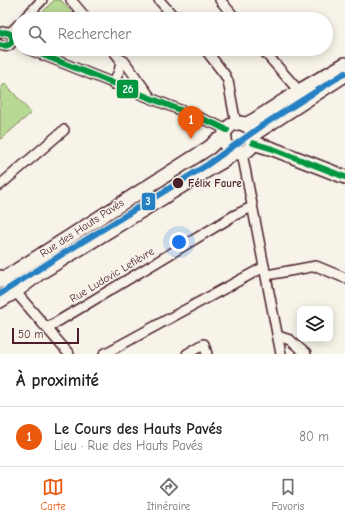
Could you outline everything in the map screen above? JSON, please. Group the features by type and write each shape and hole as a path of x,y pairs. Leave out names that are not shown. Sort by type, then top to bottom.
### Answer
{"street":[{"path":"31,12 42,0"},
{"path":"71,0 81,12"},
{"path":"160,0 170,12"},
{"path":"220,0 230,12"},
{"path":"0,33 4,31 12,38"},
{"path":"0,45 2,47 7,47 12,43"},
{"path":"45,56 215,124 233,129 251,129 253,139"},
{"path":"118,56 124,61 152,99"},
{"path":"210,56 228,81 233,129 225,143 230,150 239,152 248,150 257,132 345,75"},
{"path":"268,56 299,91"},
{"path":"113,84 120,70 120,59"},
{"name":"Rue des Hauts Pavés","path":"0,301 6,282 210,146 233,129 256,119 299,91 345,64"},
{"path":"0,185 64,130"},
{"path":"253,139 273,149 345,177"},
{"path":"239,152 252,207 281,354"},
{"name":"Rue des Hauts Pavés","path":"6,282 40,273 213,166 239,152"},
{"name":"Rue Ludovic Lefièvre","path":"47,328 235,215 252,207"},
{"path":"104,354 265,271 316,266 345,278"},
{"path":"6,282 69,354"},
{"path":"278,336 290,340 306,354"},
{"path":"187,354 204,344 207,354"}],"green space":[{"path":"54,0 61,0 71,12 43,12"},
{"path":"5,83 31,113 0,140 0,89"}],"transit line":[{"name":"26","path":"0,33 6,32 12,36 12,42 9,45 0,45"},
{"name":"26","path":"45,56 227,130"},
{"name":"3","path":"0,294 207,165 263,125 345,73"},
{"name":"26","path":"253,143 273,149 345,177"}],"place":[{"name":"Le Cours des Hauts Pavés","path":"191,139"},
{"name":"Félix Faure","path":"178,183"}]}
